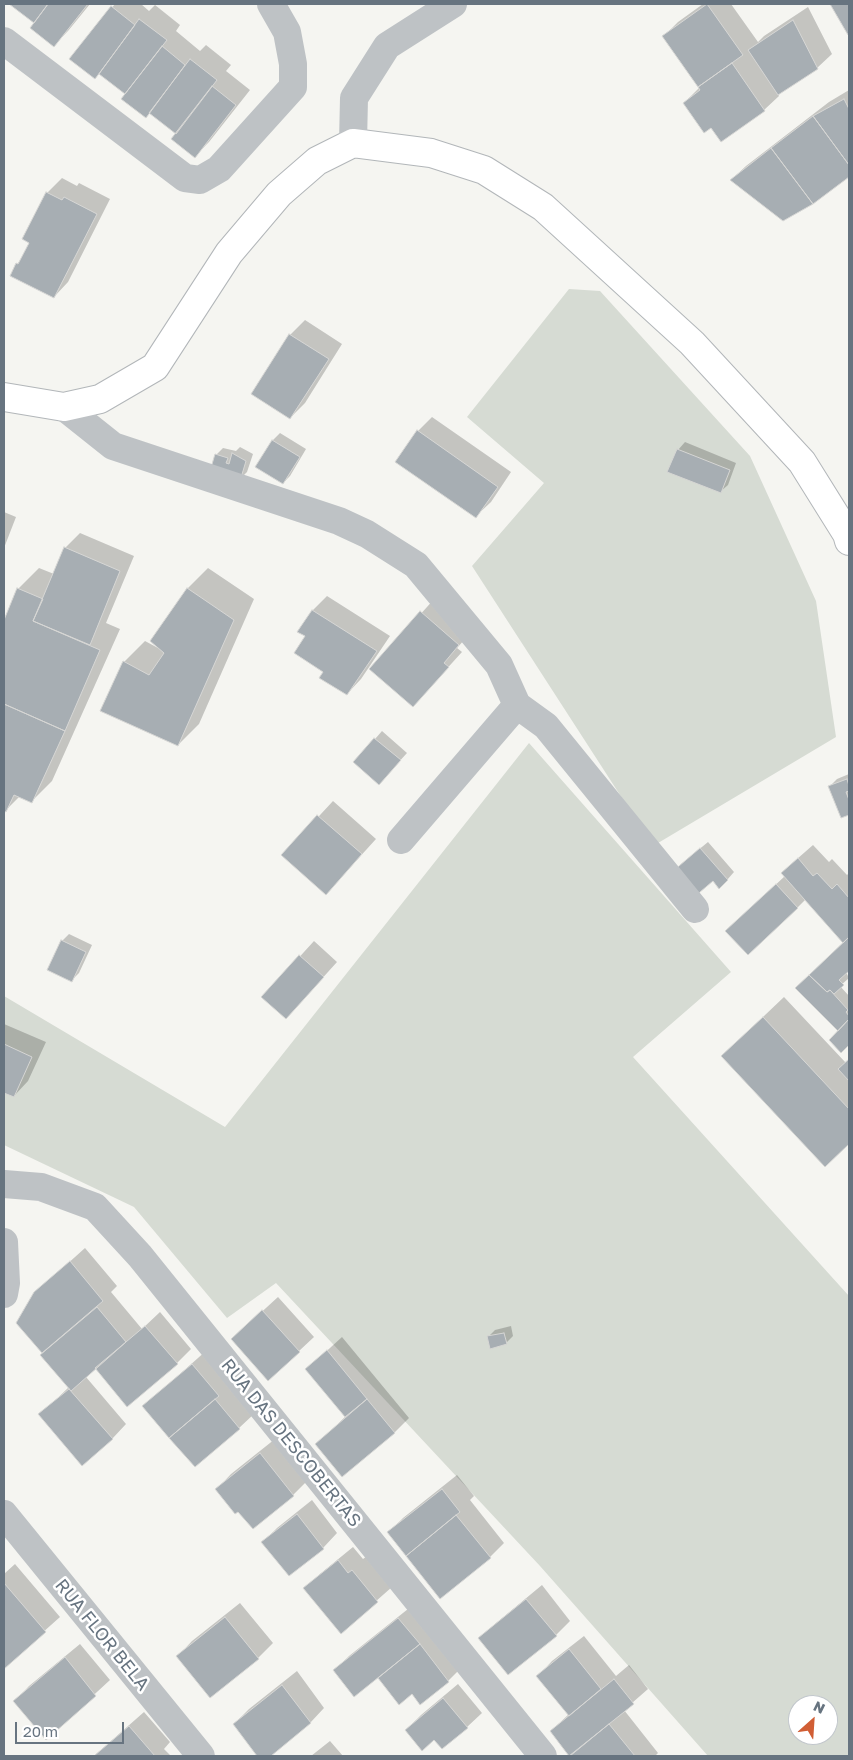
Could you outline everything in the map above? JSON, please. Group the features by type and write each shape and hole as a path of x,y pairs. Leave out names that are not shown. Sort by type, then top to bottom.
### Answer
{"main road":[{"path":"4,397 64,407 100,399 155,367 229,253 278,194 317,161 353,143 431,153 484,170 543,207 692,343 802,462 847,534 849,541"}],"street":[{"path":"4,41 185,178 200,180 219,170 293,87 293,64 287,32 271,4"},
{"path":"353,143 354,98 387,46 453,4"},
{"path":"64,407 113,446 338,521 367,534 416,565 499,665 517,705 546,726 695,909"},
{"path":"401,840 517,705"},
{"name":"RUA DAS DESCOBERTAS","path":"4,1184 41,1187 95,1207 140,1256 542,1756"},
{"path":"4,1242 6,1283 4,1294"},
{"name":"RUA FLOR BELA","path":"4,1514 201,1756"}],"shaded area":[{"path":"569,289 600,291 750,456 816,601 836,737 653,846 472,566 544,483 467,417"},
{"path":"529,743 731,972 633,1057 849,1296 849,1756 708,1756 540,1566 276,1283 227,1318 134,1207 4,1145 4,996 225,1127"}],"building":[{"path":"9,4 48,4 34,23"},
{"path":"48,4 88,4 54,47 30,28"},
{"path":"707,4 743,55 698,87 662,36"},
{"path":"830,4 849,4 848,35"},
{"path":"111,6 135,25 95,79 69,59"},
{"path":"139,19 167,40 125,94 99,74"},
{"path":"793,20 818,69 778,95 748,50"},
{"path":"162,46 185,65 146,118 121,99"},
{"path":"190,59 217,80 176,134 149,113"},
{"path":"732,63 765,111 721,142 711,128 704,133 683,103 700,90 698,87"},
{"path":"212,86 236,105 195,158 171,139"},
{"path":"844,99 849,109 849,165 813,116"},
{"path":"813,116 849,165 849,177 813,204 771,148"},
{"path":"771,148 813,204 783,221 730,180"},
{"path":"46,192 62,200 64,197 97,214 54,298 10,276 29,243 22,239"},
{"path":"289,334 329,359 290,419 251,394"},
{"path":"417,430 498,487 476,518 395,462"},
{"path":"272,440 300,457 283,484 255,467"},
{"path":"677,449 730,470 721,493 667,472"},
{"path":"232,453 246,461 240,481 210,471 215,454 228,458 226,463 229,464"},
{"path":"64,547 120,571 90,645 33,621"},
{"path":"17,588 43,599 33,621 100,650 65,731 4,704 4,620"},
{"path":"187,588 234,620 178,746 100,711 123,661 149,675 164,653 150,641"},
{"path":"312,610 377,651 347,695 319,678 323,672 294,653 305,636 297,632"},
{"path":"420,611 459,645 444,663 449,667 413,707 369,669"},
{"path":"4,704 65,731 32,803 14,795 6,812 4,811"},
{"path":"374,738 401,760 379,785 353,762"},
{"path":"847,779 849,791 846,792 849,800 849,815 841,818 828,786"},
{"path":"317,815 362,854 326,895 281,855"},
{"path":"700,848 728,880 719,889 713,881 693,898 672,872"},
{"path":"798,858 813,876 817,873 832,889 837,884 849,898 849,937 843,943 781,873"},
{"path":"776,884 798,908 748,955 725,931"},
{"path":"849,937 849,971 839,980 844,985 834,994 830,990 827,992 809,975"},
{"path":"61,940 86,952 72,982 47,970"},
{"path":"299,955 324,977 286,1019 261,997"},
{"path":"809,975 827,992 830,990 848,1010 846,1012 849,1019 838,1031 795,988"},
{"path":"763,1017 849,1109 849,1144 825,1167 721,1056"},
{"path":"849,1019 849,1045 841,1053 829,1040"},
{"path":"4,1044 32,1057 14,1097 4,1093"},
{"path":"849,1059 849,1081 838,1069"},
{"path":"70,1261 103,1301 42,1353 16,1323 34,1292"},
{"path":"97,1307 126,1342 71,1391 40,1355"},
{"path":"262,1310 300,1352 268,1381 231,1339"},
{"path":"145,1326 178,1364 127,1407 95,1368"},
{"path":"504,1333 507,1344 490,1349 487,1336"},
{"path":"327,1350 367,1399 345,1417 305,1369"},
{"path":"192,1364 219,1396 169,1438 142,1406"},
{"path":"69,1389 113,1439 82,1466 38,1414"},
{"path":"215,1399 240,1429 195,1467 169,1438"},
{"path":"367,1399 395,1433 342,1477 315,1444"},
{"path":"260,1453 294,1496 253,1529 238,1512 235,1514 215,1489"},
{"path":"442,1489 460,1512 406,1556 387,1532"},
{"path":"297,1514 324,1549 289,1576 261,1542"},
{"path":"456,1515 491,1558 440,1599 406,1556"},
{"path":"338,1560 348,1573 352,1570 378,1602 341,1634 303,1588"},
{"path":"4,1583 46,1632 4,1669"},
{"path":"526,1599 557,1636 508,1675 478,1638"},
{"path":"225,1617 259,1659 210,1698 176,1656"},
{"path":"398,1618 420,1644 354,1697 333,1670"},
{"path":"420,1644 449,1682 420,1705 412,1694 399,1705 378,1678"},
{"path":"569,1649 601,1689 569,1716 536,1676"},
{"path":"65,1657 96,1696 46,1740 13,1701"},
{"path":"614,1679 634,1704 569,1756 550,1731"},
{"path":"282,1685 311,1723 271,1756 257,1756 233,1724"},
{"path":"443,1698 468,1728 442,1749 434,1740 422,1751 405,1730"},
{"path":"609,1724 635,1756 570,1756"},
{"path":"129,1726 155,1756 94,1756"}]}
